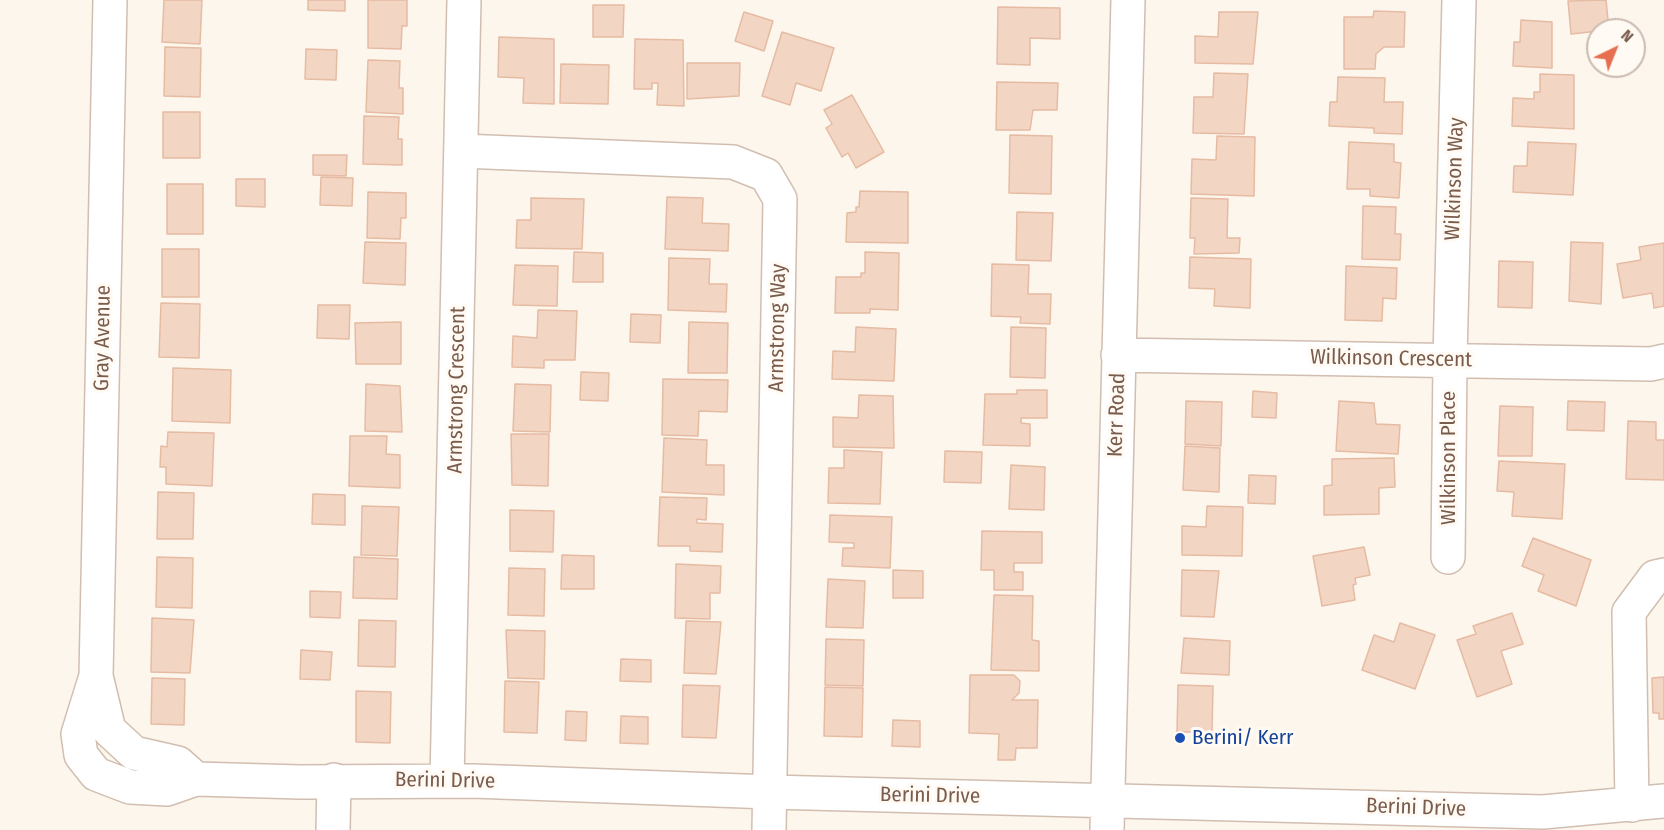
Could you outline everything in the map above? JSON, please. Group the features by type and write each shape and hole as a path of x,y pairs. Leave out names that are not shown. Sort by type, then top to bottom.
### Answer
{"street":[{"name":"Gray Avenue","path":"110,0 96,676 109,730 134,753 178,763 196,779"},
{"name":"Armstrong Crescent","path":"447,780 464,0"},
{"name":"Kerr Road","path":"1107,815 1128,0"},
{"name":"Wilkinson Way","path":"1450,359 1459,0"},
{"name":"Armstrong Way","path":"462,151 733,162 766,175 780,199 769,830"},
{"name":"Wilkinson Crescent","path":"1119,355 1651,364 1664,361"},
{"name":"Wilkinson Place","path":"1448,557 1450,359"},
{"path":"1632,805 1629,612 1655,578 1664,575"},
{"name":"Berini Drive","path":"196,779 300,782 447,780 770,792 1107,815 1543,812 1664,801"},
{"path":"333,830 334,780"}],"building":[{"path":"164,0 202,0 200,44 162,42"},
{"path":"308,0 345,0 345,11 308,10"},
{"path":"368,0 407,0 407,26 402,26 401,49 368,48"},
{"path":"1606,0 1608,18 1586,18 1586,32 1571,34 1568,1"},
{"path":"593,5 624,5 623,37 593,37"},
{"path":"998,7 1060,8 1060,39 1030,38 1030,65 997,64"},
{"path":"1374,11 1405,12 1404,47 1384,47 1376,54 1375,69 1344,69 1344,17 1373,17"},
{"path":"744,12 773,21 764,51 735,41"},
{"path":"1219,12 1258,12 1253,64 1195,63 1195,36 1218,37"},
{"path":"1521,20 1552,22 1552,68 1513,66 1514,42 1520,42"},
{"path":"782,32 834,48 821,91 796,83 790,105 762,96"},
{"path":"499,37 554,39 554,104 523,103 524,78 498,77"},
{"path":"635,39 683,40 684,106 657,105 658,83 652,83 652,89 634,89"},
{"path":"165,47 201,48 200,97 164,96"},
{"path":"306,49 337,50 336,80 305,79"},
{"path":"368,60 400,61 399,88 403,88 403,114 366,112"},
{"path":"687,63 740,63 739,96 687,99"},
{"path":"561,64 609,65 608,104 560,103"},
{"path":"1214,73 1248,74 1244,134 1193,133 1194,97 1213,97"},
{"path":"1540,74 1574,75 1574,129 1512,126 1513,98 1534,99 1534,92 1540,92"},
{"path":"1338,77 1385,78 1384,102 1403,102 1402,134 1374,133 1374,128 1329,126 1330,102 1337,102"},
{"path":"997,82 1058,83 1057,110 1033,110 1030,130 996,130"},
{"path":"852,95 884,152 856,168 848,153 842,157 826,128 832,124 824,110"},
{"path":"163,112 200,112 200,158 163,158"},
{"path":"364,116 399,117 398,139 402,139 402,165 363,164"},
{"path":"1010,135 1052,136 1051,194 1009,193"},
{"path":"1217,136 1255,137 1254,196 1191,194 1192,159 1216,160"},
{"path":"1349,142 1394,144 1394,162 1401,163 1399,198 1370,196 1370,189 1347,189"},
{"path":"1528,142 1576,144 1573,195 1513,192 1514,166 1527,166"},
{"path":"313,155 347,155 346,176 313,175"},
{"path":"321,177 353,178 352,206 320,205"},
{"path":"236,179 265,179 265,207 236,206"},
{"path":"167,184 203,184 203,234 167,234"},
{"path":"860,191 908,192 908,243 846,242 847,213 856,212 856,207 859,207"},
{"path":"368,192 406,193 406,218 401,218 400,239 367,238"},
{"path":"667,197 703,198 702,223 729,224 728,251 665,249"},
{"path":"531,198 584,199 582,249 516,248 517,220 531,220"},
{"path":"1191,198 1228,199 1227,238 1240,238 1239,253 1194,254 1195,238 1190,238"},
{"path":"1363,206 1396,207 1395,234 1401,234 1400,260 1362,259"},
{"path":"1017,212 1053,213 1051,261 1016,260"},
{"path":"365,242 406,243 405,285 363,283"},
{"path":"1571,242 1603,243 1601,304 1569,301"},
{"path":"1664,243 1664,306 1654,308 1652,293 1623,298 1617,264 1641,260 1639,247"},
{"path":"162,249 199,249 199,297 162,297"},
{"path":"574,252 603,253 603,282 573,282"},
{"path":"865,252 899,253 898,310 870,309 870,313 835,313 836,277 861,277 861,273 865,273"},
{"path":"1190,257 1251,259 1250,308 1214,306 1215,289 1189,288"},
{"path":"669,258 710,259 709,284 727,284 726,312 668,310"},
{"path":"1499,261 1533,262 1532,308 1498,307"},
{"path":"992,264 1029,265 1028,294 1051,294 1050,324 1020,323 1021,317 991,316"},
{"path":"515,265 558,266 557,306 513,305"},
{"path":"1346,266 1397,268 1396,299 1383,298 1382,321 1345,320"},
{"path":"161,303 200,304 199,358 159,357"},
{"path":"318,305 350,305 349,339 317,338"},
{"path":"538,310 577,311 575,360 544,360 544,368 512,367 513,336 537,338"},
{"path":"631,314 661,315 660,343 630,342"},
{"path":"401,322 401,364 356,364 355,323"},
{"path":"689,322 728,323 727,373 688,373"},
{"path":"856,327 896,329 894,381 832,379 833,351 855,352"},
{"path":"1011,327 1046,328 1045,378 1010,377"},
{"path":"173,368 231,370 230,423 172,421"},
{"path":"581,372 609,373 608,401 580,400"},
{"path":"663,379 728,380 727,412 699,411 698,436 662,435"},
{"path":"366,384 400,386 402,432 365,431"},
{"path":"515,384 551,385 550,432 513,431"},
{"path":"1017,390 1047,390 1047,418 1021,418 1021,423 1030,424 1030,446 983,445 985,394 1017,394"},
{"path":"1253,391 1277,393 1276,418 1252,417"},
{"path":"859,395 893,396 894,448 833,447 833,417 858,418"},
{"path":"1186,401 1222,402 1221,446 1185,444"},
{"path":"1339,401 1374,403 1376,424 1400,425 1398,454 1336,451"},
{"path":"1568,401 1605,402 1604,431 1567,430"},
{"path":"1500,406 1533,407 1532,456 1498,456"},
{"path":"1628,421 1656,422 1656,440 1664,440 1664,480 1626,479"},
{"path":"168,432 214,433 212,486 166,484 166,467 160,467 161,446 167,447"},
{"path":"511,434 549,434 548,486 512,485"},
{"path":"350,436 387,436 386,454 400,455 400,488 349,486"},
{"path":"664,438 707,440 706,465 724,465 724,495 662,492"},
{"path":"1185,446 1220,448 1219,492 1183,490"},
{"path":"844,450 882,452 880,504 828,503 829,468 844,468"},
{"path":"945,451 982,452 981,483 944,482"},
{"path":"1394,458 1395,487 1379,488 1379,514 1324,515 1324,486 1332,485 1332,459"},
{"path":"1499,461 1565,464 1562,519 1512,516 1514,492 1497,491"},
{"path":"1011,465 1045,467 1044,510 1009,509"},
{"path":"1249,475 1276,476 1275,504 1248,503"},
{"path":"158,492 194,493 193,539 157,539"},
{"path":"313,494 345,495 345,525 312,524"},
{"path":"660,497 707,498 706,520 697,519 697,523 723,524 722,552 690,551 690,546 658,546"},
{"path":"362,506 399,507 397,556 361,555"},
{"path":"1207,506 1243,507 1242,556 1182,555 1182,526 1206,527"},
{"path":"510,510 554,511 553,552 510,551"},
{"path":"830,515 892,517 890,568 842,566 843,548 854,548 854,543 829,542"},
{"path":"982,531 1042,532 1042,563 1014,563 1014,572 1023,572 1023,590 994,590 994,570 981,570"},
{"path":"1533,538 1591,560 1576,606 1538,591 1544,575 1522,566"},
{"path":"1364,547 1370,575 1355,578 1356,584 1353,585 1355,600 1322,606 1313,556"},
{"path":"562,555 594,556 594,589 561,589"},
{"path":"157,557 193,558 192,608 156,607"},
{"path":"354,557 398,559 397,599 353,598"},
{"path":"676,564 721,566 720,593 710,593 710,619 675,618"},
{"path":"509,568 545,569 544,616 508,615"},
{"path":"893,570 923,571 923,598 893,598"},
{"path":"1182,570 1219,571 1214,617 1181,616"},
{"path":"828,579 865,581 863,628 826,627"},
{"path":"310,591 341,592 340,618 310,617"},
{"path":"994,595 1033,596 1032,640 1039,641 1039,671 991,670"},
{"path":"1512,613 1523,644 1501,651 1512,684 1477,697 1457,640 1476,634 1473,626"},
{"path":"152,618 194,620 190,673 151,672"},
{"path":"359,620 396,621 395,667 358,666"},
{"path":"686,621 721,622 716,674 684,673"},
{"path":"1400,623 1435,635 1415,689 1362,670 1374,635 1394,642"},
{"path":"506,630 545,631 544,679 508,678"},
{"path":"1184,638 1230,641 1229,675 1181,673"},
{"path":"826,639 864,640 863,686 825,685"},
{"path":"301,650 332,652 330,680 300,679"},
{"path":"621,659 651,660 651,682 620,681"},
{"path":"970,675 1014,675 1020,681 1019,693 1012,700 1038,700 1037,748 1016,748 1015,760 998,760 999,734 969,733"},
{"path":"1664,677 1664,719 1659,719 1659,713 1653,713 1652,678"},
{"path":"152,678 185,679 184,725 151,724"},
{"path":"505,681 539,682 537,733 504,732"},
{"path":"683,685 720,686 716,738 682,737"},
{"path":"1178,685 1213,686 1212,732 1177,732"},
{"path":"825,687 863,688 862,737 824,736"},
{"path":"356,691 391,692 390,743 356,742"},
{"path":"566,711 587,712 586,741 565,740"},
{"path":"621,716 648,717 648,744 620,743"},
{"path":"893,720 920,721 920,747 892,746"}],"place":[{"name":"Berini/ Kerr","path":"1180,738"}]}
